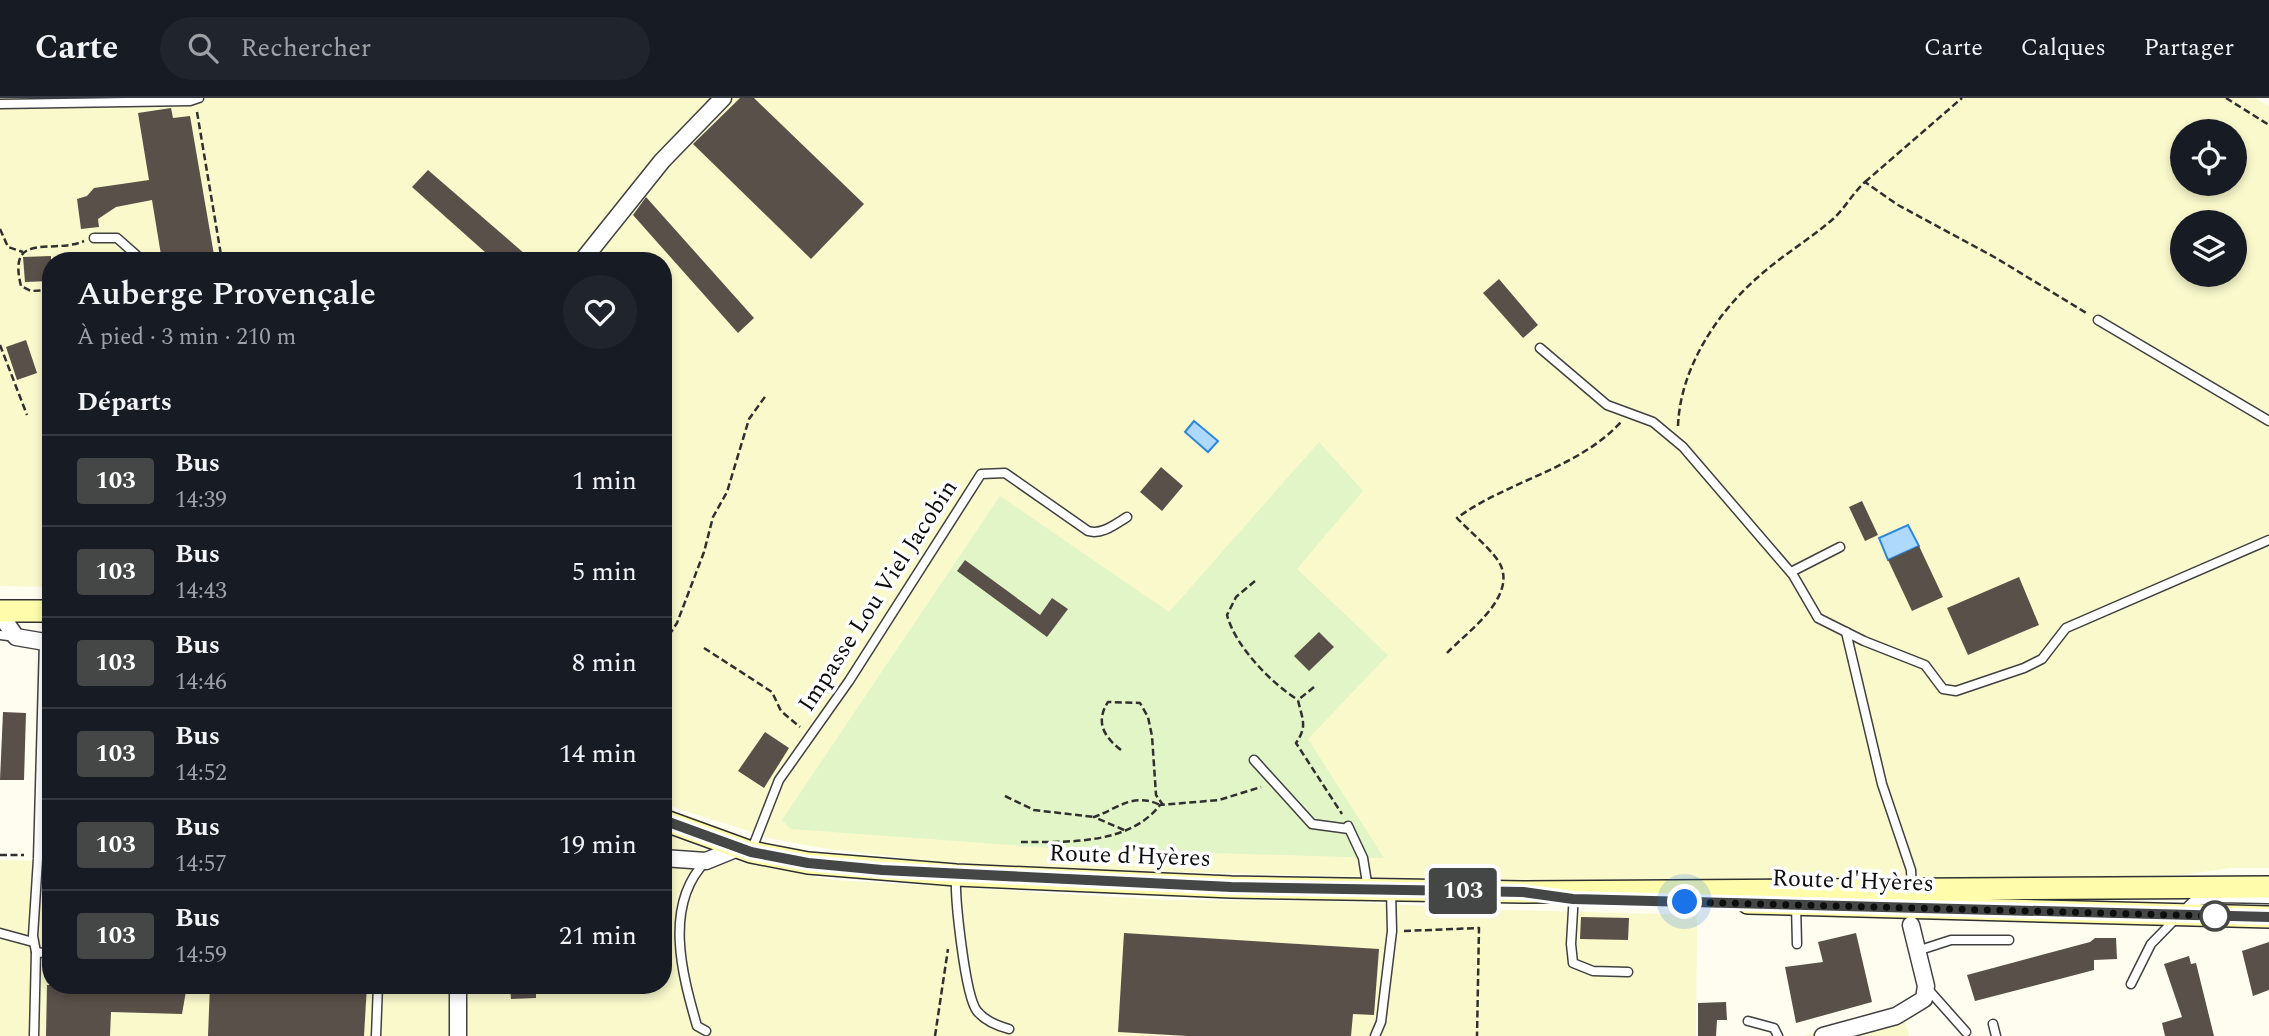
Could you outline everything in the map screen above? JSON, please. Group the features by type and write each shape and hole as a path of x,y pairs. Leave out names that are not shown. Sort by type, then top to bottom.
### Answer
{"main road":[{"path":"0,612 42,610"},
{"name":"Route d'Hyères","path":"672,823 744,850 808,863 956,875 1574,895 1796,897 1911,909 2177,906 2269,917"},
{"name":"Route d'Hyères","path":"1911,909 2155,887 2269,887"}],"street":[{"path":"590,252 662,161 723,98"},
{"path":"0,612 8,636 42,641"},
{"path":"672,859 706,861 744,850"},
{"path":"1823,1036 1896,1016 1923,999 1926,986 1917,951 1911,909"},
{"path":"458,994 458,1036"}],"lane":[{"path":"0,104 197,99"},
{"path":"94,237 117,238 133,252"},
{"path":"2098,320 2269,422"},
{"path":"1540,348 1607,405 1653,422 1683,447 1791,572 1818,618 1925,665 1943,689 1956,691 2042,660 2066,628 2269,540"},
{"name":"Impasse Lou Viel Jacobin","path":"744,850 779,780 849,681 981,474 1005,473 1088,531 1096,533 1127,517"},
{"path":"1791,572 1840,547"},
{"path":"1846,632 1882,784 1911,870 1911,909"},
{"path":"34,1036 36,953 33,942 42,752"},
{"path":"1254,760 1312,824 1348,827 1363,858 1368,889"},
{"path":"706,861 690,884 680,909 680,941 691,1007 697,1026 706,1031"},
{"path":"956,875 955,897 965,971 975,1010 994,1025 1009,1029"},
{"path":"2155,887 2177,906"},
{"path":"1375,1036 1381,1022 1392,931 1391,890"},
{"path":"1574,895 1573,963 1593,971 1628,972"},
{"path":"1796,897 1797,944"},
{"path":"2131,984 2151,944 2177,906 2206,899 2269,899"},
{"path":"0,933 33,942"},
{"path":"1917,951 1951,940 2009,940"},
{"path":"36,953 42,953"},
{"path":"1926,986 1966,1032"},
{"path":"376,1036 378,994"},
{"path":"1748,1021 1774,1028 1777,1036"},
{"path":"1993,1024 1996,1036"}],"path":[{"path":"1683,447 1678,429 1685,382 1699,351 1740,294 1836,217 1865,181 1962,98"},
{"path":"2226,98 2269,125"},
{"path":"197,99 221,252"},
{"path":"1865,181 1898,205 1996,258 2098,320"},
{"path":"0,229 8,247 23,252 36,248 74,246 94,237"},
{"path":"23,252 17,268 21,286 31,291 42,290"},
{"path":"0,345 27,415"},
{"path":"672,630 704,552 713,517 727,492 749,419 767,394"},
{"path":"1447,653 1489,611 1500,594 1503,579 1501,565 1457,518 1580,454 1614,430 1628,414"},
{"path":"1255,581 1236,597 1227,615 1231,631 1281,688 1298,700 1305,721 1305,731 1296,743 1348,827"},
{"path":"704,648 772,692 781,711 792,722 812,733"},
{"path":"1298,700 1314,687"},
{"path":"1121,750 1101,727 1101,713 1108,702 1140,703 1148,717 1156,795 1161,805"},
{"path":"1094,817 1131,800 1147,799 1161,805 1219,800 1275,783"},
{"path":"1005,796 1034,810 1094,817 1126,831"},
{"path":"1021,842 1084,841 1135,829 1161,805"},
{"path":"0,855 38,855"},
{"path":"935,1036 949,935 959,925"},
{"path":"1392,931 1479,928 1477,1036"}],"green space":[{"path":"0,98 2255,98 2269,106 2269,868 2230,868 2182,875 1834,882 1441,879 1109,870 937,862 822,848 773,839 672,807 672,252 42,252 42,587 0,586"},
{"path":"1319,442 1363,491 1297,569 1388,655 1308,739 1384,858 1065,849 791,829 782,820 1000,496 1169,612"},
{"path":"672,837 733,861 833,880 1167,900 1329,901 1505,910 1697,915 1696,1036 0,1036 0,860 42,861 42,994 672,994"},
{"path":"1901,1008 1909,1036 1803,1036"}],"water":[{"path":"1194,421 1218,441 1208,452 1185,432"},
{"path":"1908,525 1919,546 1888,560 1879,538"}],"building":[{"path":"740,98 754,98 864,204 811,259 693,144"},
{"path":"171,108 173,118 190,116 213,252 161,252 152,200 116,207 98,219 99,227 81,229 77,199 87,196 94,188 149,180 138,113"},
{"path":"428,170 523,252 485,252 412,187"},
{"path":"646,197 754,318 738,333 672,259 672,252 666,252 633,215"},
{"path":"42,256 42,281 25,282 23,257"},
{"path":"1499,279 1538,325 1523,338 1483,293"},
{"path":"26,340 37,373 17,380 6,347"},
{"path":"1161,467 1183,486 1162,511 1140,492"},
{"path":"1862,501 1878,535 1865,541 1849,507"},
{"path":"1919,546 1943,597 1912,611 1888,560"},
{"path":"965,560 1040,615 1052,598 1068,609 1047,637 957,571"},
{"path":"2019,577 2039,625 1968,655 1947,608"},
{"path":"1319,632 1334,647 1309,671 1294,656"},
{"path":"3,712 26,713 24,780 0,780"},
{"path":"765,732 789,748 764,788 738,771"},
{"path":"1581,917 1629,918 1628,940 1580,939"},
{"path":"1124,933 1379,949 1374,1015 1353,1014 1351,1036 1188,1036 1118,1032"},
{"path":"1856,933 1872,1002 1796,1023 1785,967 1823,962 1818,942"},
{"path":"2095,938 2116,938 2117,959 2094,960 2094,970 1975,1001 1967,975 2090,942"},
{"path":"2269,942 2269,990 2253,996 2242,951"},
{"path":"2189,956 2191,964 2196,963 2214,1036 2165,1036 2162,1023 2182,1017 2164,964"},
{"path":"47,994 185,994 182,1014 111,1012 110,1036 46,1036"},
{"path":"210,994 366,994 364,1036 208,1036"},
{"path":"511,994 536,994 536,998 511,999"},
{"path":"1726,1002 1727,1020 1717,1020 1716,1036 1698,1036 1698,1003"}],"bus line":[{"name":"103","path":"672,823 751,852 808,863 956,875 1231,887 1523,892 1573,899 2269,917"}],"route":[{"path":"1685,902 2215,916"}]}
